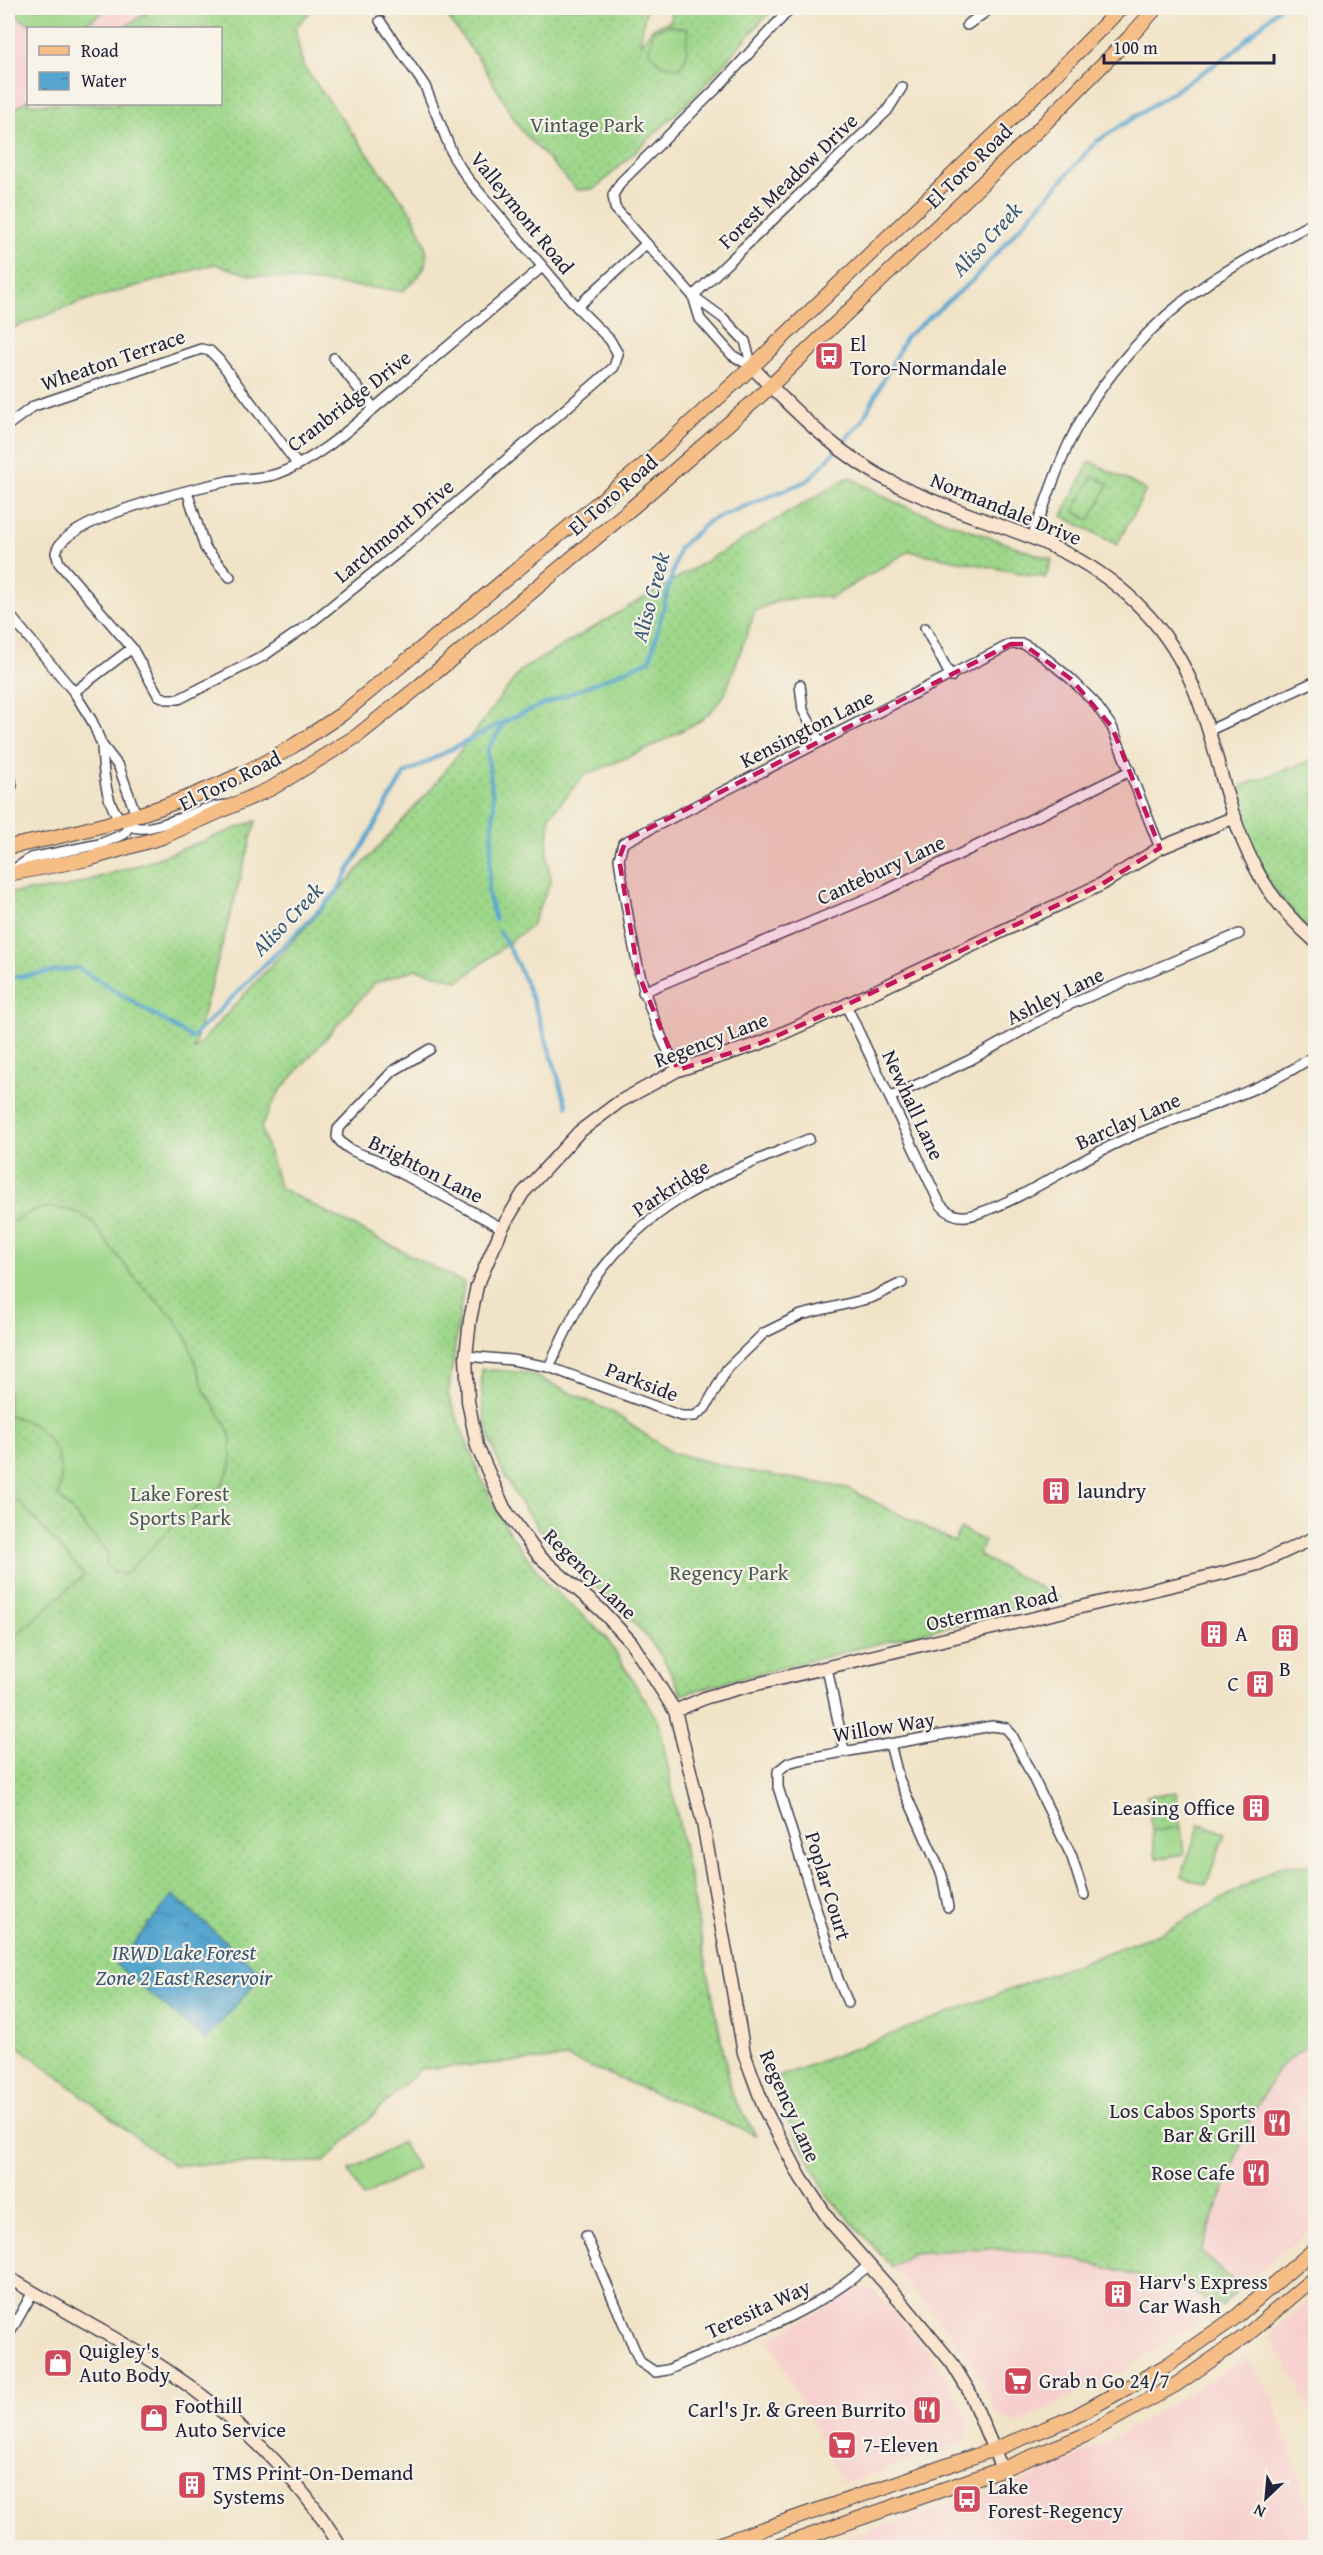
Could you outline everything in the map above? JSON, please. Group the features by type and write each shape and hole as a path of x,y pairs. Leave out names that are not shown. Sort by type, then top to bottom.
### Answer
{"main road":[{"name":"El Toro Road","path":"8,847 129,820 190,797 248,771 292,747 342,714 644,465 752,367 1002,127 1121,8"},
{"name":"El Toro Road","path":"8,874 88,859 162,837 272,789 366,729 634,506 770,386 1038,130 1129,39 1156,8"},
{"path":"708,2547 995,2449 1074,2417 1166,2366 1236,2317 1316,2248"},
{"path":"774,2547 1002,2469 1083,2436 1177,2384 1247,2335 1316,2276"}],"street":[{"name":"Normandale Drive","path":"752,367 745,341 723,318 693,296 615,208 613,195 621,182 718,87 791,8"},
{"path":"968,25 991,8"},
{"name":"Valleymont Road","path":"380,21 424,86 454,158 468,179 577,307 610,340 618,354"},
{"name":"Forest Meadow Drive","path":"693,296 887,111 902,87"},
{"path":"1032,537 1069,442 1098,394 1122,362 1160,321 1208,283 1316,221"},
{"path":"577,307 646,244"},
{"name":"Cranbridge Drive","path":"132,648 59,563 56,553 61,542 101,517 187,490 230,480 274,475 298,465 320,452 542,267"},
{"name":"Normandale Drive","path":"693,296 700,319 732,355 752,367 815,432 864,467 907,490 1032,537 1093,567 1123,590 1147,614 1180,658 1200,701 1235,817 1255,866 1291,917 1316,942"},
{"name":"Wheaton Terrace","path":"8,425 34,405 201,349 210,351 219,360 298,465"},
{"name":"Larchmont Drive","path":"132,648 158,695 166,699 179,699 262,657 308,625 562,414 614,368 618,354"},
{"path":"334,358 374,408"},
{"path":"187,490 205,548 230,577"},
{"path":"8,613 74,692 92,722 102,745 119,767 132,828 150,828 207,807 236,804"},
{"path":"8,630 16,623"},
{"path":"925,628 951,677"},
{"name":"Kensington Lane","path":"643,992 620,871 621,847 626,840 673,819 1011,644 1023,644 1038,652 1071,678 1094,702 1112,727 1130,771"},
{"path":"74,692 132,648"},
{"path":"1210,730 1316,681"},
{"path":"800,685 803,710 820,742"},
{"path":"102,745 103,772 116,817 129,820"},
{"path":"8,765 12,786"},
{"path":"1130,771 1160,848"},
{"name":"Cantebury Lane","path":"643,992 880,892 1130,771"},
{"name":"Regency Lane","path":"1002,2469 969,2391 952,2363 830,2221 801,2178 765,2110 744,2053 703,1823 675,1711 631,1642 601,1610 539,1556 504,1508 477,1446 468,1401 466,1356 477,1286 502,1228 523,1193 579,1132 619,1102 678,1070 761,1042 846,1005 1102,884 1160,848 1235,817"},
{"name":"El Toro Road","path":"8,874 31,858 100,844 124,834 129,820"},
{"name":"Ashley Lane","path":"891,1097 970,1060 1066,1006 1239,934"},
{"path":"643,992 678,1070"},
{"name":"Newhall Lane","path":"846,1005 940,1204 954,1216"},
{"name":"Brighton Lane","path":"430,1049 393,1071 338,1128 337,1137 342,1144 354,1152 375,1159 502,1228"},
{"name":"Barclay Lane","path":"954,1216 965,1217 977,1214 1137,1134 1285,1074 1316,1054"},
{"name":"Parkridge","path":"549,1367 591,1286 618,1250 650,1218 721,1175 809,1139"},
{"name":"Parkside","path":"466,1356 512,1360 549,1367 681,1416 695,1416 705,1408 727,1369 764,1333 801,1314 871,1298 902,1283"},
{"name":"Osterman Road","path":"675,1711 707,1697 1235,1570 1288,1551 1316,1537"},
{"path":"827,1668 844,1750"},
{"name":"Willow Way","path":"777,1777 778,1771 788,1762 844,1750 992,1726 1006,1728 1012,1735 1072,1857 1084,1894"},
{"path":"890,1744 899,1779 942,1875 948,1907"},
{"name":"Poplar Court","path":"777,1777 778,1787 848,2003"},
{"name":"Teresita Way","path":"586,2236 640,2362 655,2373 668,2370 800,2312 832,2294 868,2265"},
{"path":"8,2277 150,2360 200,2394 243,2430 293,2480 341,2547"},
{"path":"8,2336 33,2292"}],"highlighted area":[{"path":"1011,644 1023,644 1071,679 1112,727 1160,848 1102,884 761,1043 678,1070 638,973 619,859 626,840"}],"shaded area":[{"path":"8,8 153,8 125,27 27,27 27,100 8,115"},
{"path":"1315,2039 1315,2226 1240,2287 1201,2251 1251,2117 1279,2068"},
{"path":"989,2248 1018,2252 1037,2250 1177,2286 1222,2306 1117,2374 1016,2424 997,2415 983,2383 962,2348 892,2267 912,2253"},
{"path":"869,2288 918,2339 939,2366 968,2417 970,2426 962,2444 843,2484 769,2339 860,2289"},
{"path":"1315,2296 1316,2415 1312,2416 1289,2367 1267,2335"},
{"path":"1247,2357 1266,2386 1280,2419 1315,2525 1315,2547 820,2547 1030,2478 1111,2440"}],"green space":[{"path":"8,8 107,8 83,24 74,27 33,25 8,11"},
{"path":"153,8 314,8 295,28 303,66 413,215 426,248 427,257 421,274 402,291 249,275 215,264 84,301 8,330 8,115 27,100 27,105 222,105 222,27 125,27"},
{"name":"Vintage Park","path":"441,8 646,8 640,44 653,28 671,21 670,10 666,8 773,8 694,97 595,189 577,190 521,130 482,64"},
{"path":"669,25 688,30 686,58 679,68 660,64 649,51 653,31"},
{"path":"1090,461 1146,490 1117,545 1062,516"},
{"path":"1093,476 1109,484 1090,520 1074,511"},
{"name":"Lake Forest Sports Park","path":"849,477 896,503 1052,560 1045,578 909,551 829,599 827,596 779,600 755,611 725,694 702,720 647,749 585,775 550,815 547,857 551,881 532,925 459,981 416,969 374,983 279,1092 261,1127 280,1188 464,1283 448,1395 480,1476 505,1526 545,1582 605,1636 659,1722 732,2095 756,2135 569,2058 420,2069 324,2162 172,2165 8,2038 8,893 64,888 145,863 256,821 193,1051 433,787 521,670"},
{"path":"1315,759 1315,941 1250,857 1241,786"},
{"name":"Lake Forest Sports Park","path":"52,1207 76,1212 90,1220 138,1282 175,1319 188,1340 205,1392 226,1425 231,1438 231,1466 220,1488 171,1528 128,1572 122,1575 113,1571 105,1562 108,1553 58,1495 61,1481 60,1467 51,1443 33,1425 8,1415 8,1224 32,1211"},
{"name":"Regency Park","path":"482,1369 528,1373 614,1413 672,1453 747,1471 847,1488 954,1542 961,1529 984,1541 978,1555 1060,1598 681,1695 662,1657 650,1641 557,1549 521,1504 495,1453 487,1426 482,1398"},
{"path":"18,1500 84,1575 8,1642 8,1509"},
{"path":"1176,1792 1184,1854 1156,1858 1147,1796"},
{"path":"1200,1824 1225,1833 1206,1885 1181,1876"},
{"path":"1181,1827 1184,1854 1156,1858 1152,1831"},
{"path":"1315,1865 1315,2039 1279,2068 1251,2117 1201,2251 1240,2287 1222,2306 1177,2286 1037,2250 1018,2252 989,2248 912,2253 892,2267 828,2196 768,2081 1167,1930 1280,1866"},
{"path":"402,2142 417,2168 363,2197 349,2171"}],"water":[{"name":"IRWD Lake Forest Zone 2 East Reservoir","path":"173,1895 263,1975 205,2040 116,1965"}],"waterway":[{"name":"Aliso Creek","path":"8,978 78,968 192,1038 336,893 404,774 507,720 650,660 679,548 709,521 809,480 862,421 906,337 972,281 1096,142 1231,54 1279,8"},
{"path":"495,920 488,893 494,806 487,750 506,721"},
{"path":"499,931 511,951 530,994 567,1106"}],"place":[{"name":"El Toro-Normandale","path":"829,356"},
{"name":"laundry","path":"1056,1491"},
{"name":"A","path":"1214,1634"},
{"name":"B","path":"1285,1638"},
{"name":"C","path":"1260,1684"},
{"name":"Leasing Office","path":"1256,1808"},
{"name":"Los Cabos Sports Bar & Grill","path":"1277,2123"},
{"name":"Rose Cafe","path":"1256,2173"},
{"name":"Harv's Express Car Wash","path":"1118,2294"},
{"name":"Quigley's Auto Body","path":"58,2363"},
{"name":"Grab n Go 24/7","path":"1018,2381"},
{"name":"Carl's Jr. & Green Burrito","path":"927,2410"},
{"name":"Foothill Auto Service","path":"154,2418"},
{"name":"7-Eleven","path":"842,2445"},
{"name":"TMS Print-On-Demand Systems","path":"192,2485"},
{"name":"Lake Forest-Regency","path":"967,2499"}]}
